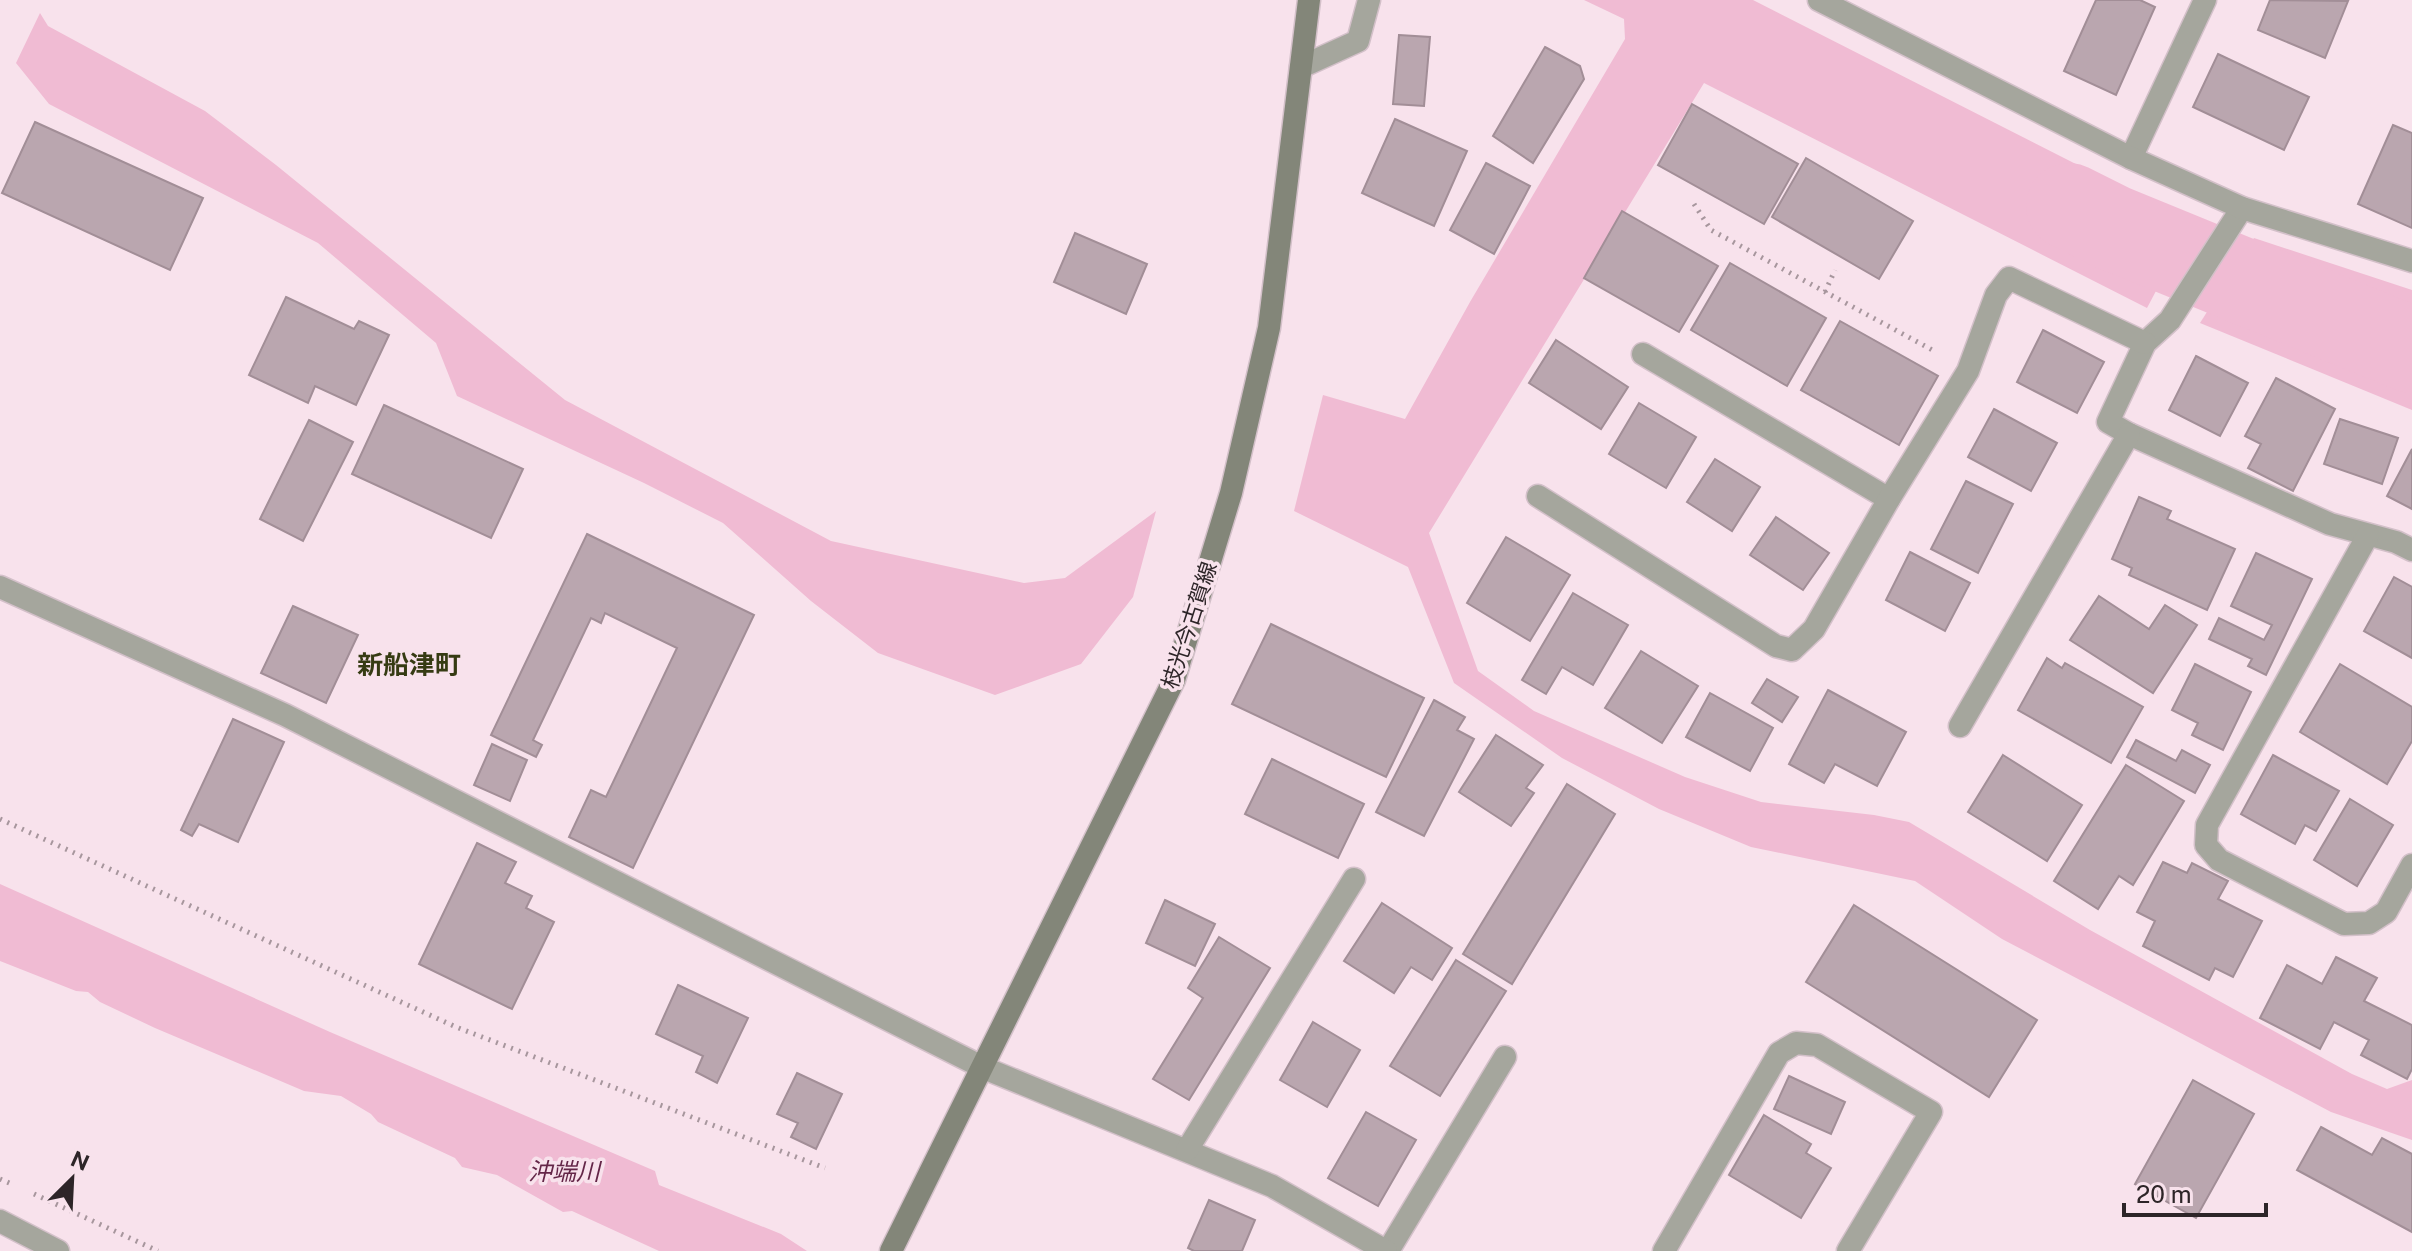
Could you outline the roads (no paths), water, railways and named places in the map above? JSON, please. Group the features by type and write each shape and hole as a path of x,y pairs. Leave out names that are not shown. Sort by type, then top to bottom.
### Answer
{"main road":[{"name":"枝光今古賀線","path":"891,1251 1174,680 1231,493 1269,328 1309,0"}],"street":[{"path":"1301,67 1358,41 1369,0"},
{"path":"1819,0 2131,158 2242,208 2412,261"},
{"path":"2131,158 2205,0"},
{"path":"2242,208 2170,320 2145,343 2108,422 2330,524 2396,542 2412,550"},
{"path":"1538,496 1776,646 1792,650 1814,629 1968,371 1996,295 2009,278 2145,343"},
{"path":"1643,354 1889,499"},
{"path":"1960,726 2129,434"},
{"path":"2368,535 2207,825 2206,845 2219,860 2344,924 2369,923 2386,912 2412,865"},
{"path":"0,587 285,715 984,1068 1272,1186 1387,1251 1505,1057"},
{"path":"1187,1150 1354,879"},
{"path":"1664,1251 1779,1053 1796,1043 1817,1045 1931,1112 1848,1251"},
{"path":"0,1221 58,1251"}],"water":[{"path":"1584,0 1753,0 2192,223 2147,308 1704,83 1429,533 1478,671 1534,711 1685,777 1761,802 1909,822 2090,930 2352,1074 2387,1089 2412,1080 2412,1140 2331,1112 2002,939 1915,881 1751,847 1659,809 1562,758 1454,683 1408,567 1294,511 1323,395 1405,419 1625,39 1624,19"},
{"path":"40,13 48,26 205,111 565,400 831,541 1024,583 1065,578 1156,511 1133,597 1081,664 995,695 878,653 811,601 723,523 457,396 436,343 318,243 49,104 16,63"},
{"path":"2254,238 2412,290 2412,410 2200,323"},
{"name":"沖端川","path":"0,884 330,1032 655,1171 659,1185 781,1234 807,1251 659,1251 572,1211 563,1212 497,1175 462,1167 455,1158 378,1122 371,1114 341,1096 304,1091 155,1028 100,1002 88,992 76,991 0,961"}],"waterway":[{"path":"2069,206 2111,227 2412,350"}],"district":[{"name":"新船津町","path":"409,664"}]}
